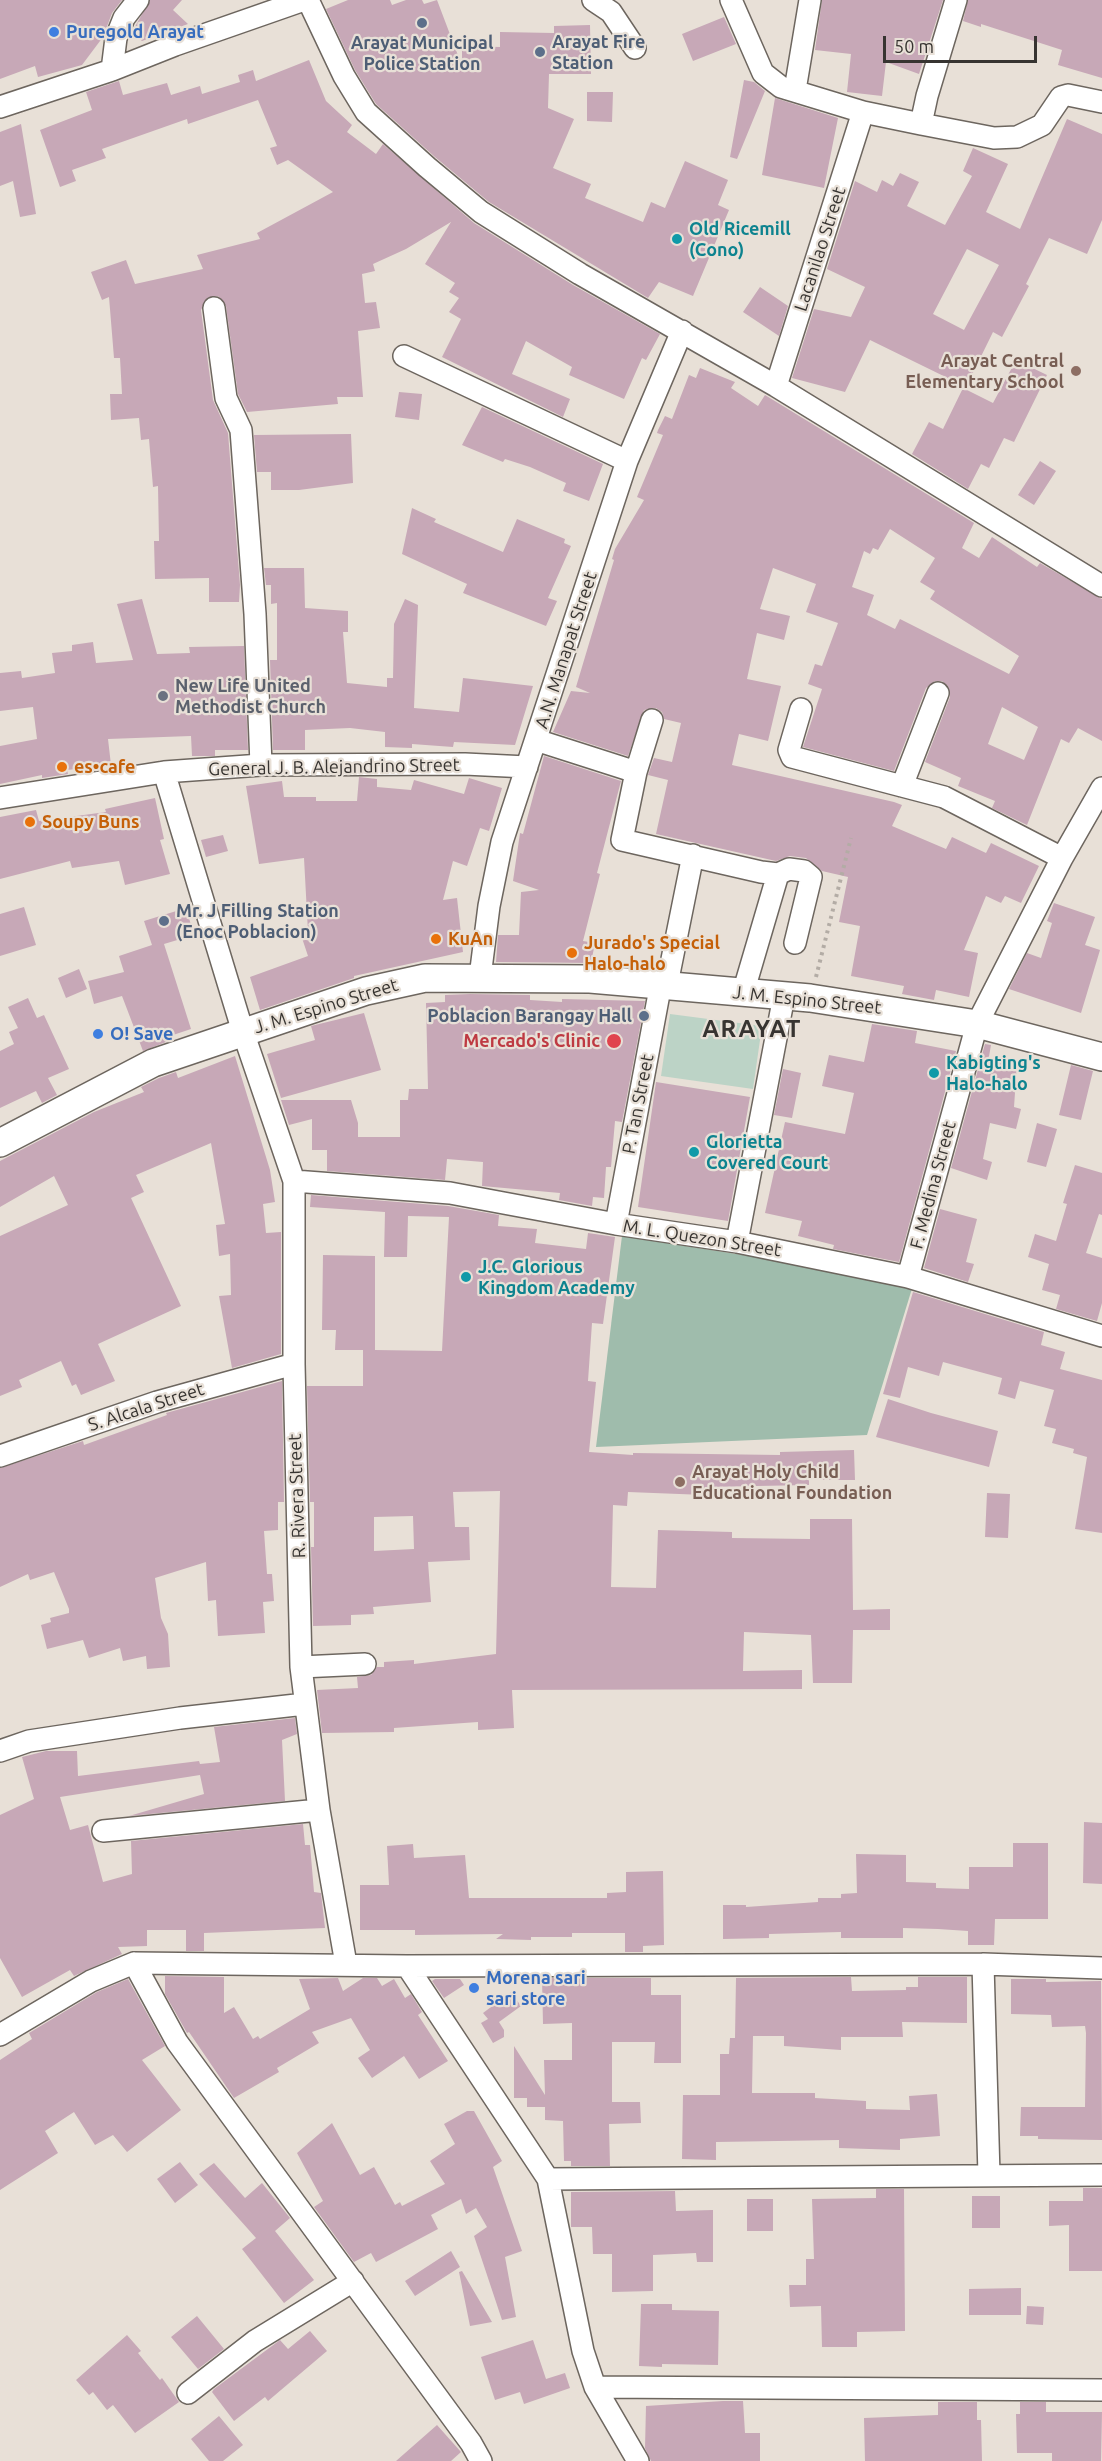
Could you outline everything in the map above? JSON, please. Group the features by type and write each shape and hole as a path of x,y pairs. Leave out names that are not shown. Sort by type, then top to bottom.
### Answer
{"main road":[{"name":"J. M. Espino Street","path":"0,1143 153,1063 366,991 425,978 480,977 664,984 797,997 977,1024 1102,1057"}],"street":[{"path":"112,70 116,38 124,18 138,0"},
{"path":"0,107 112,70 175,45 306,0 344,76 366,112 481,212 580,274 776,386 1102,586"},
{"path":"593,0 610,12 635,48"},
{"path":"731,0 763,73 781,87 863,112 994,138 1017,137 1042,125 1061,98 1068,95 1102,102"},
{"path":"795,90 810,0"},
{"path":"921,124 927,96 956,0"},
{"name":"Lacanilao Street","path":"776,386 863,112"},
{"path":"214,308 226,398 241,430 255,615 261,765"},
{"name":"A.N. Manapat Street","path":"480,977 489,906 502,842 627,461 682,331"},
{"path":"404,356 627,461"},
{"path":"903,786 938,693"},
{"path":"801,709 789,750 792,757 944,797 1062,858"},
{"path":"652,720 636,772 622,840 778,874 789,869 804,871 811,877 795,943"},
{"path":"536,740 636,772"},
{"name":"General J. B. Alejandrino Street","path":"0,798 164,772 261,765 465,764 526,767"},
{"name":"R. Rivera Street","path":"164,772 243,1032 294,1181 294,1364 301,1667 319,1810 346,1964"},
{"name":"F. Medina Street","path":"908,1277 977,1024 1062,858 1102,788"},
{"name":"P. Tan Street","path":"616,1224 664,984 693,855"},
{"path":"743,993 778,874"},
{"path":"737,1242 797,997"},
{"name":"M. L. Quezon Street","path":"294,1181 450,1193 616,1224 737,1242 908,1277 1102,1336"},
{"name":"S. Alcala Street","path":"2,1452 157,1402 294,1364"},
{"path":"301,1667 365,1664"},
{"path":"0,1751 29,1741 180,1718 305,1704"},
{"path":"103,1831 319,1810"},
{"path":"134,1963 177,2042 471,2443 481,2461"},
{"path":"0,2035 91,1981 134,1963 407,1966 982,1964 1102,1968"},
{"path":"982,1964 989,2175"},
{"path":"407,1966 548,2179 583,2351 595,2387 638,2461"},
{"path":"548,2179 1102,2175"},
{"path":"188,2393 255,2341 352,2281"},
{"path":"595,2387 1102,2390"}],"path":[{"path":"797,997 851,838"}],"green space":[{"path":"670,1014 762,1026 753,1089 661,1076"},
{"path":"622,1236 914,1282 867,1435 596,1447"}],"building":[{"name":"Puregold Arayat","path":"0,0 122,0 112,13 103,37 82,65 38,77 35,66 0,79"},
{"path":"150,0 182,0 173,10 188,24 142,41 132,32"},
{"path":"348,0 390,0 392,5 406,0 422,0 424,4 437,0 462,66 462,46 500,47 500,32 554,33 554,26 590,25 591,74 549,74 548,108 574,119 553,168 591,184 585,198 643,222 651,202 665,208 685,161 728,180 718,205 729,210 693,296 659,282 648,298 489,202 435,157 376,104 355,70 326,9"},
{"path":"822,0 943,0 919,74 886,62 882,96 847,92 851,54 815,50"},
{"path":"968,0 1102,0 1102,78 1058,65 1062,50 981,24 981,27 963,21"},
{"path":"724,17 736,44 693,61 682,34"},
{"path":"309,60 326,101 352,125 347,132 376,154 383,144 474,223 573,285 660,334 646,360 642,358 624,399 569,375 572,367 526,341 512,374 570,399 563,417 442,357 461,319 449,312 459,298 449,292 455,283 425,264 451,222 406,249 373,264 375,271 362,274 365,303 376,302 380,328 358,331 363,397 337,397 338,404 247,412 238,394 226,306 218,296 207,298 201,310 213,400 228,433 240,585 239,602 209,602 209,578 155,579 154,541 159,541 158,486 153,487 149,439 141,440 139,418 111,420 110,394 122,394 120,358 114,358 109,297 102,300 91,272 126,260 135,284 203,269 197,255 260,239 257,233 333,192 288,160 277,165 270,148 277,146 258,100 188,124 187,119 102,149 106,158 72,170 76,181 60,187 40,130 92,110 86,92 119,81 123,95 167,83 171,95 200,86 202,94 240,82 238,75 253,70 256,81"},
{"path":"744,80 754,82 765,91 737,159 730,157"},
{"path":"587,92 613,92 612,122 587,121"},
{"path":"775,98 838,118 824,188 762,175"},
{"path":"1067,119 1102,134 1102,220 1087,254 1049,238 1026,284 1029,286 1002,337 993,332 966,387 870,340 845,392 792,378 814,309 851,317 865,287 827,269 855,181 877,192 882,180 893,186 900,173 919,182 907,206 945,225 972,176 963,171 973,148 1008,164 986,212 1020,229","holes":["967,249 999,265 964,330 933,314"]},
{"path":"21,124 36,214 20,217 13,181 0,186 0,132"},
{"path":"760,287 788,306 779,336 743,312"},
{"path":"1016,360 1047,375 1014,442 1004,438 989,468 981,464 968,489 912,454 929,422 943,429 963,388 993,403"},
{"path":"700,368 735,382 731,388 758,406 765,395 974,523 962,548 979,558 992,537 1037,567 1040,563 1102,599 1102,741 1078,728 1069,743 1061,739 1027,825 992,808 995,801 958,786 961,778 925,762 950,697 948,686 942,681 935,681 926,688 894,771 803,747 822,689 808,684 815,664 822,666 838,623 806,612 816,584 773,568 760,609 790,616 784,640 757,633 747,679 781,686 768,741 739,734 732,765 894,802 902,805 892,826 946,849 952,837 986,853 991,843 1039,866 1021,903 1005,896 1001,903 986,896 964,950 978,953 969,997 936,990 934,1000 902,994 904,986 851,976 860,926 839,922 848,877 822,871 806,858 790,856 776,861 656,834 668,780 648,775 654,758 672,762 681,723 664,719 662,712 656,708 644,710 628,756 553,732 571,691 590,693 576,687 614,560 612,559 615,549 644,500 637,497 663,435 657,433 658,430 665,416 672,419 689,375 696,378","holes":["890,529 935,558 920,582 935,591 930,599 1019,656 1009,674 900,619 895,629 867,615 874,595 852,587 864,551 870,554 873,548 878,550","1002,707 1038,727 1024,760 988,744"]},
{"path":"399,392 422,394 419,420 395,417"},
{"path":"482,407 603,464 589,501 563,491 566,483 530,467 505,459 503,462 462,445"},
{"path":"351,434 353,483 299,490 271,490 271,472 257,472 254,435"},
{"path":"1040,461 1056,471 1034,505 1018,495"},
{"path":"412,508 436,519 434,522 503,552 517,519 565,539 564,543 571,546 548,598 557,601 546,626 463,593 467,584 402,554"},
{"path":"264,568 304,568 305,608 348,611 348,632 343,632 347,683 387,687 387,678 393,678 394,624 405,599 418,605 414,708 459,712 463,678 533,686 515,745 454,742 453,747 412,744 412,748 385,747 385,732 350,728 305,730 305,750 273,750 270,660 277,660 277,603 271,604 271,585 266,585"},
{"path":"142,599 157,654 190,653 189,647 244,646 248,750 215,750 215,756 192,756 191,736 108,739 111,765 67,770 68,774 42,778 42,775 0,784 0,746 37,739 33,707 0,711 0,673 21,671 22,678 55,673 52,653 72,651 72,645 93,642 96,663 133,660 117,604"},
{"path":"544,756 621,781 597,873 600,874 583,941 595,943 591,963 496,962 498,935 519,935 521,892 539,890 513,881 520,833 523,834"},
{"path":"359,777 377,779 377,787 411,790 414,780 464,794 469,778 502,788 489,831 480,828 467,866 453,861 443,900 457,898 463,952 354,976 354,978 260,1010 250,977 308,956 301,935 308,932 304,858 259,864 246,786 282,781 284,797 316,797 316,801 357,801"},
{"path":"155,798 164,839 160,840 170,874 125,885 119,861 72,868 70,861 0,879 0,817 36,810 39,821 106,812 105,809"},
{"path":"223,835 228,851 206,857 201,840"},
{"path":"1054,903 1095,917 1085,945 1100,950 1081,1013 1009,989 1027,953 1041,958 1052,923 1047,921"},
{"path":"24,907 36,945 0,956 0,914"},
{"path":"186,908 194,935 164,944 191,1029 164,1038 166,1042 143,1051 122,996 94,1004 88,981 124,972 119,956 152,945 144,921"},
{"path":"79,969 87,989 66,998 58,978"},
{"path":"445,995 530,995 530,1000 562,1002 562,999 645,1001 622,1122 615,1121 611,1167 606,1167 604,1198 593,1197 592,1206 559,1200 560,1193 482,1186 483,1162 447,1159 445,1180 327,1171 327,1150 312,1150 312,1119 289,1125 281,1100 351,1100 358,1123 358,1137 400,1137 400,1100 408,1100 409,1089 428,1089 426,1003 445,1002"},
{"path":"28,998 37,1018 44,1015 69,1069 48,1078 57,1095 42,1103 36,1091 0,1108 0,1051 14,1044 9,1032 18,1028 8,1007"},
{"path":"364,1013 381,1070 281,1098 267,1054 315,1040 311,1026"},
{"path":"872,1024 917,1031 915,1043 956,1051 899,1262 833,1249 834,1245 798,1236 802,1221 765,1213 785,1122 845,1134 854,1093 822,1086 829,1055 864,1062"},
{"path":"985,1044 991,1045 988,1062 1017,1064 1014,1107 1021,1109 1016,1129 990,1123 983,1159 992,1162 987,1180 951,1168"},
{"path":"235,1056 270,1170 275,1202 263,1204 266,1233 281,1232 281,1354 232,1368 219,1296 231,1295 230,1254 219,1256 216,1225 225,1224 211,1143 136,1175 144,1192 131,1198 181,1306 98,1344 115,1381 81,1395 76,1384 72,1386 61,1361 19,1380 22,1387 0,1396 0,1236 68,1205 54,1176 0,1207 0,1161 94,1112 144,1092 141,1087 159,1078 176,1072 178,1078"},
{"path":"1071,1065 1093,1071 1081,1120 1059,1115"},
{"path":"783,1069 801,1073 792,1118 774,1115"},
{"name":"Glorietta Covered Court","path":"656,1082 750,1097 728,1221 638,1207"},
{"path":"1037,1123 1057,1129 1046,1167 1027,1162"},
{"path":"1075,1165 1102,1173 1102,1215 1099,1214 1086,1253 1102,1258 1102,1303 1097,1321 1056,1309 1060,1295 1042,1290 1049,1264 1028,1257 1035,1234 1056,1241 1067,1204 1063,1203"},
{"path":"311,1195 448,1206 499,1215 498,1226 537,1229 535,1243 586,1249 588,1233 615,1237 603,1324 592,1323 588,1381 596,1382 589,1452 633,1455 633,1453 780,1455 780,1452 854,1450 855,1480 809,1480 809,1485 705,1487 705,1495 628,1492 627,1506 613,1505 611,1587 656,1588 658,1530 732,1532 732,1538 810,1539 810,1519 852,1519 853,1610 890,1609 890,1630 853,1630 852,1683 813,1683 811,1635 744,1632 743,1671 802,1670 802,1689 512,1690 514,1728 478,1730 478,1722 394,1728 394,1732 322,1733 317,1690 358,1688 357,1677 371,1675 377,1667 384,1667 384,1662 414,1660 414,1664 496,1654 500,1491 453,1492 455,1527 469,1527 470,1560 428,1562 431,1602 373,1607 374,1614 351,1615 351,1625 313,1626 311,1547 314,1547 314,1502 310,1502 307,1386 363,1386 363,1350 335,1350 336,1330 322,1330 323,1255 375,1256 375,1350 442,1351 449,1217 408,1216 407,1257 384,1257 385,1212 310,1207","holes":["413,1516 414,1549 374,1551 374,1517"]},
{"path":"940,1209 977,1219 966,1262 974,1264 968,1282 924,1268"},
{"path":"913,1292 1044,1332 1041,1345 1065,1352 1060,1369 1102,1380 1102,1533 1075,1529 1087,1457 1073,1453 1074,1449 1052,1443 1056,1429 1044,1426 1054,1390 1020,1381 1015,1399 998,1394 1002,1378 943,1362 939,1376 908,1367 900,1398 883,1394"},
{"path":"282,1381 284,1502 278,1502 278,1530 264,1531 267,1574 272,1574 274,1601 263,1602 265,1633 218,1636 216,1600 208,1601 206,1562 155,1578 161,1618 168,1634 170,1667 147,1669 146,1656 123,1661 120,1648 89,1658 83,1640 47,1649 41,1625 51,1622 50,1618 69,1613 69,1609 54,1572 30,1580 28,1574 0,1587 0,1468 83,1441 84,1445 167,1415 166,1413"},
{"path":"888,1399 998,1431 989,1467 876,1437"},
{"path":"987,1493 1010,1494 1008,1538 985,1537"},
{"path":"295,1718 297,1734 282,1740 285,1801 129,1816 204,1794 200,1775 60,1797 70,1830 88,1825 103,1882 132,1874 131,1841 303,1824 305,1845 310,1845 314,1892 321,1893 325,1928 204,1933 204,1951 186,1951 186,1930 147,1930 147,1946 118,1947 122,1954 74,1976 70,1970 22,1997 0,1958 0,1815 34,1799 22,1757 46,1751 77,1751 78,1776 199,1761 200,1764 220,1762 214,1727"},
{"path":"1084,1822 1102,1823 1102,1884 1083,1883"},
{"path":"1013,1843 1048,1843 1048,1919 995,1919 994,1945 968,1945 968,1931 903,1928 903,1938 841,1938 841,1932 769,1934 769,1938 723,1939 723,1905 746,1905 746,1907 818,1902 818,1898 841,1898 841,1894 857,1893 856,1854 906,1855 906,1882 936,1883 936,1888 969,1889 969,1867 1013,1867"},
{"path":"413,1844 414,1858 465,1855 469,1898 607,1898 607,1893 626,1892 626,1872 663,1871 664,1945 643,1946 643,1952 625,1952 625,1933 572,1933 572,1937 531,1937 531,1940 496,1939 503,1934 415,1935 415,1930 360,1930 360,1885 389,1885 387,1846"},
{"path":"165,1976 224,1977 224,2013 234,2007 253,2039 258,2036 260,2039 310,2009 299,1979 338,1978 343,1991 363,1978 377,1978 382,1986 394,1979 405,1998 411,1994 422,2012 418,2015 448,2061 419,2079 404,2056 372,2078 358,2058 370,2050 351,2018 312,2032 319,2043 277,2068 279,2072 234,2098 189,2032 187,2033 165,1994"},
{"path":"851,1977 852,1991 906,1990 906,1987 918,1987 918,1977 967,1977 967,2023 902,2022 903,2037 841,2037 841,2050 784,2046 784,2036 753,2036 752,2093 815,2093 815,2098 866,2101 866,2109 910,2110 909,2096 937,2094 940,2136 900,2139 900,2150 839,2148 839,2140 716,2142 716,2160 682,2159 683,2095 720,2095 720,2054 729,2054 730,2038 735,2038 736,1978"},
{"path":"542,1978 651,1978 651,1995 681,1995 681,2063 654,2063 655,2042 612,2042 612,2102 640,2102 641,2123 609,2124 610,2166 571,2166 571,2161 564,2161 563,2121 545,2120 545,2107 527,2107 527,2098 514,2098 514,2046 545,2095 544,2060 572,2060 572,2023 543,2024"},
{"path":"128,1979 165,2046 142,2060 181,2110 127,2152 113,2135 95,2145 74,2112 45,2131 58,2153 0,2190 0,2060 32,2039 29,2033 97,1992"},
{"path":"460,1979 464,1985 444,1998 432,1981"},
{"path":"1011,1979 1046,1979 1046,1982 1101,1981 1102,2140 1038,2139 1038,2136 1020,2136 1021,2107 1085,2107 1086,2033 1085,2026 1052,2027 1051,2015 1011,2014"},
{"path":"511,1992 521,2006 499,2022 504,2030 504,2037 493,2043 481,2023 488,2019 483,2013"},
{"path":"467,2111 474,2111 502,2161 493,2167 522,2251 505,2257 516,2317 502,2320 474,2236 487,2227 476,2208 466,2214 461,2199 431,2215 438,2229 376,2262 371,2253 354,2262 314,2207 323,2201 297,2153 332,2123 360,2175 374,2167 395,2205 400,2202 402,2206 445,2184 430,2161 455,2144 444,2124"},
{"path":"180,2162 198,2185 175,2203 157,2179"},
{"path":"214,2163 245,2198 262,2183 290,2218 275,2231 314,2280 284,2303 242,2249 256,2238 199,2174"},
{"path":"1083,2188 1102,2188 1102,2271 1069,2271 1069,2225 1049,2226 1049,2201 1083,2201"},
{"path":"876,2189 904,2189 905,2331 857,2332 857,2347 822,2347 821,2306 790,2307 789,2285 806,2285 806,2259 814,2259 812,2199 876,2198"},
{"path":"675,2191 676,2211 713,2210 713,2262 697,2262 696,2253 653,2255 653,2291 612,2292 612,2254 593,2254 592,2227 571,2227 571,2192"},
{"path":"972,2196 1000,2196 1000,2228 972,2228"},
{"path":"747,2199 773,2199 773,2231 747,2231"},
{"path":"451,2251 460,2267 415,2296 405,2281"},
{"path":"462,2271 492,2322 470,2326 459,2272"},
{"path":"1021,2288 1021,2315 969,2315 969,2289"},
{"path":"641,2304 672,2304 672,2310 719,2311 718,2365 639,2366"},
{"path":"1027,2306 1044,2307 1043,2325 1026,2324"},
{"path":"197,2316 224,2349 198,2369 171,2337"},
{"path":"310,2331 327,2351 268,2401 265,2397 234,2421 212,2392 214,2389 280,2340 288,2349"},
{"path":"127,2335 141,2351 138,2353 160,2380 162,2378 179,2402 135,2433 113,2405 107,2410 93,2392 89,2395 76,2380"},
{"path":"533,2340 546,2379 565,2373 570,2388 524,2404 520,2392 495,2400 481,2357"},
{"path":"743,2401 745,2433 760,2433 760,2461 651,2461 645,2448 646,2406"},
{"path":"938,2402 977,2402 977,2420 981,2420 982,2461 865,2461 864,2418 938,2415"},
{"path":"1020,2402 1046,2402 1046,2412 1102,2412 1101,2461 1052,2461 1052,2453 1017,2453 1016,2414 1020,2414"},
{"path":"219,2416 243,2445 223,2461 209,2461 191,2439"},
{"path":"437,2425 461,2452 451,2461 396,2461"}],"place":[{"name":"Arayat Municipal Police Station","path":"422,23"},
{"name":"Puregold Arayat","path":"54,32"},
{"name":"Arayat Fire Station","path":"540,52"},
{"name":"Old Ricemill (Cono)","path":"677,239"},
{"name":"Arayat Central Elementary School","path":"1076,371"},
{"name":"New Life United Methodist Church","path":"163,696"},
{"name":"es•cafe","path":"62,767"},
{"name":"Soupy Buns","path":"30,822"},
{"name":"Mr. J Filling Station (Enoc Poblacion)","path":"164,921"},
{"name":"KuAn","path":"436,939"},
{"name":"Jurado's Special Halo-halo","path":"572,953"},
{"name":"Poblacion Barangay Hall","path":"644,1016"},
{"name":"O! Save","path":"98,1034"},
{"name":"Mercado's Clinic","path":"614,1041"},
{"name":"Kabigting's Halo-halo","path":"934,1073"},
{"name":"Glorietta Covered Court","path":"694,1152"},
{"name":"J.C. Glorious Kingdom Academy","path":"466,1277"},
{"name":"Arayat Holy Child Educational Foundation","path":"680,1482"},
{"name":"Morena sari sari store","path":"474,1988"}],"district":[{"name":"ARAYAT","path":"752,1029"}]}
